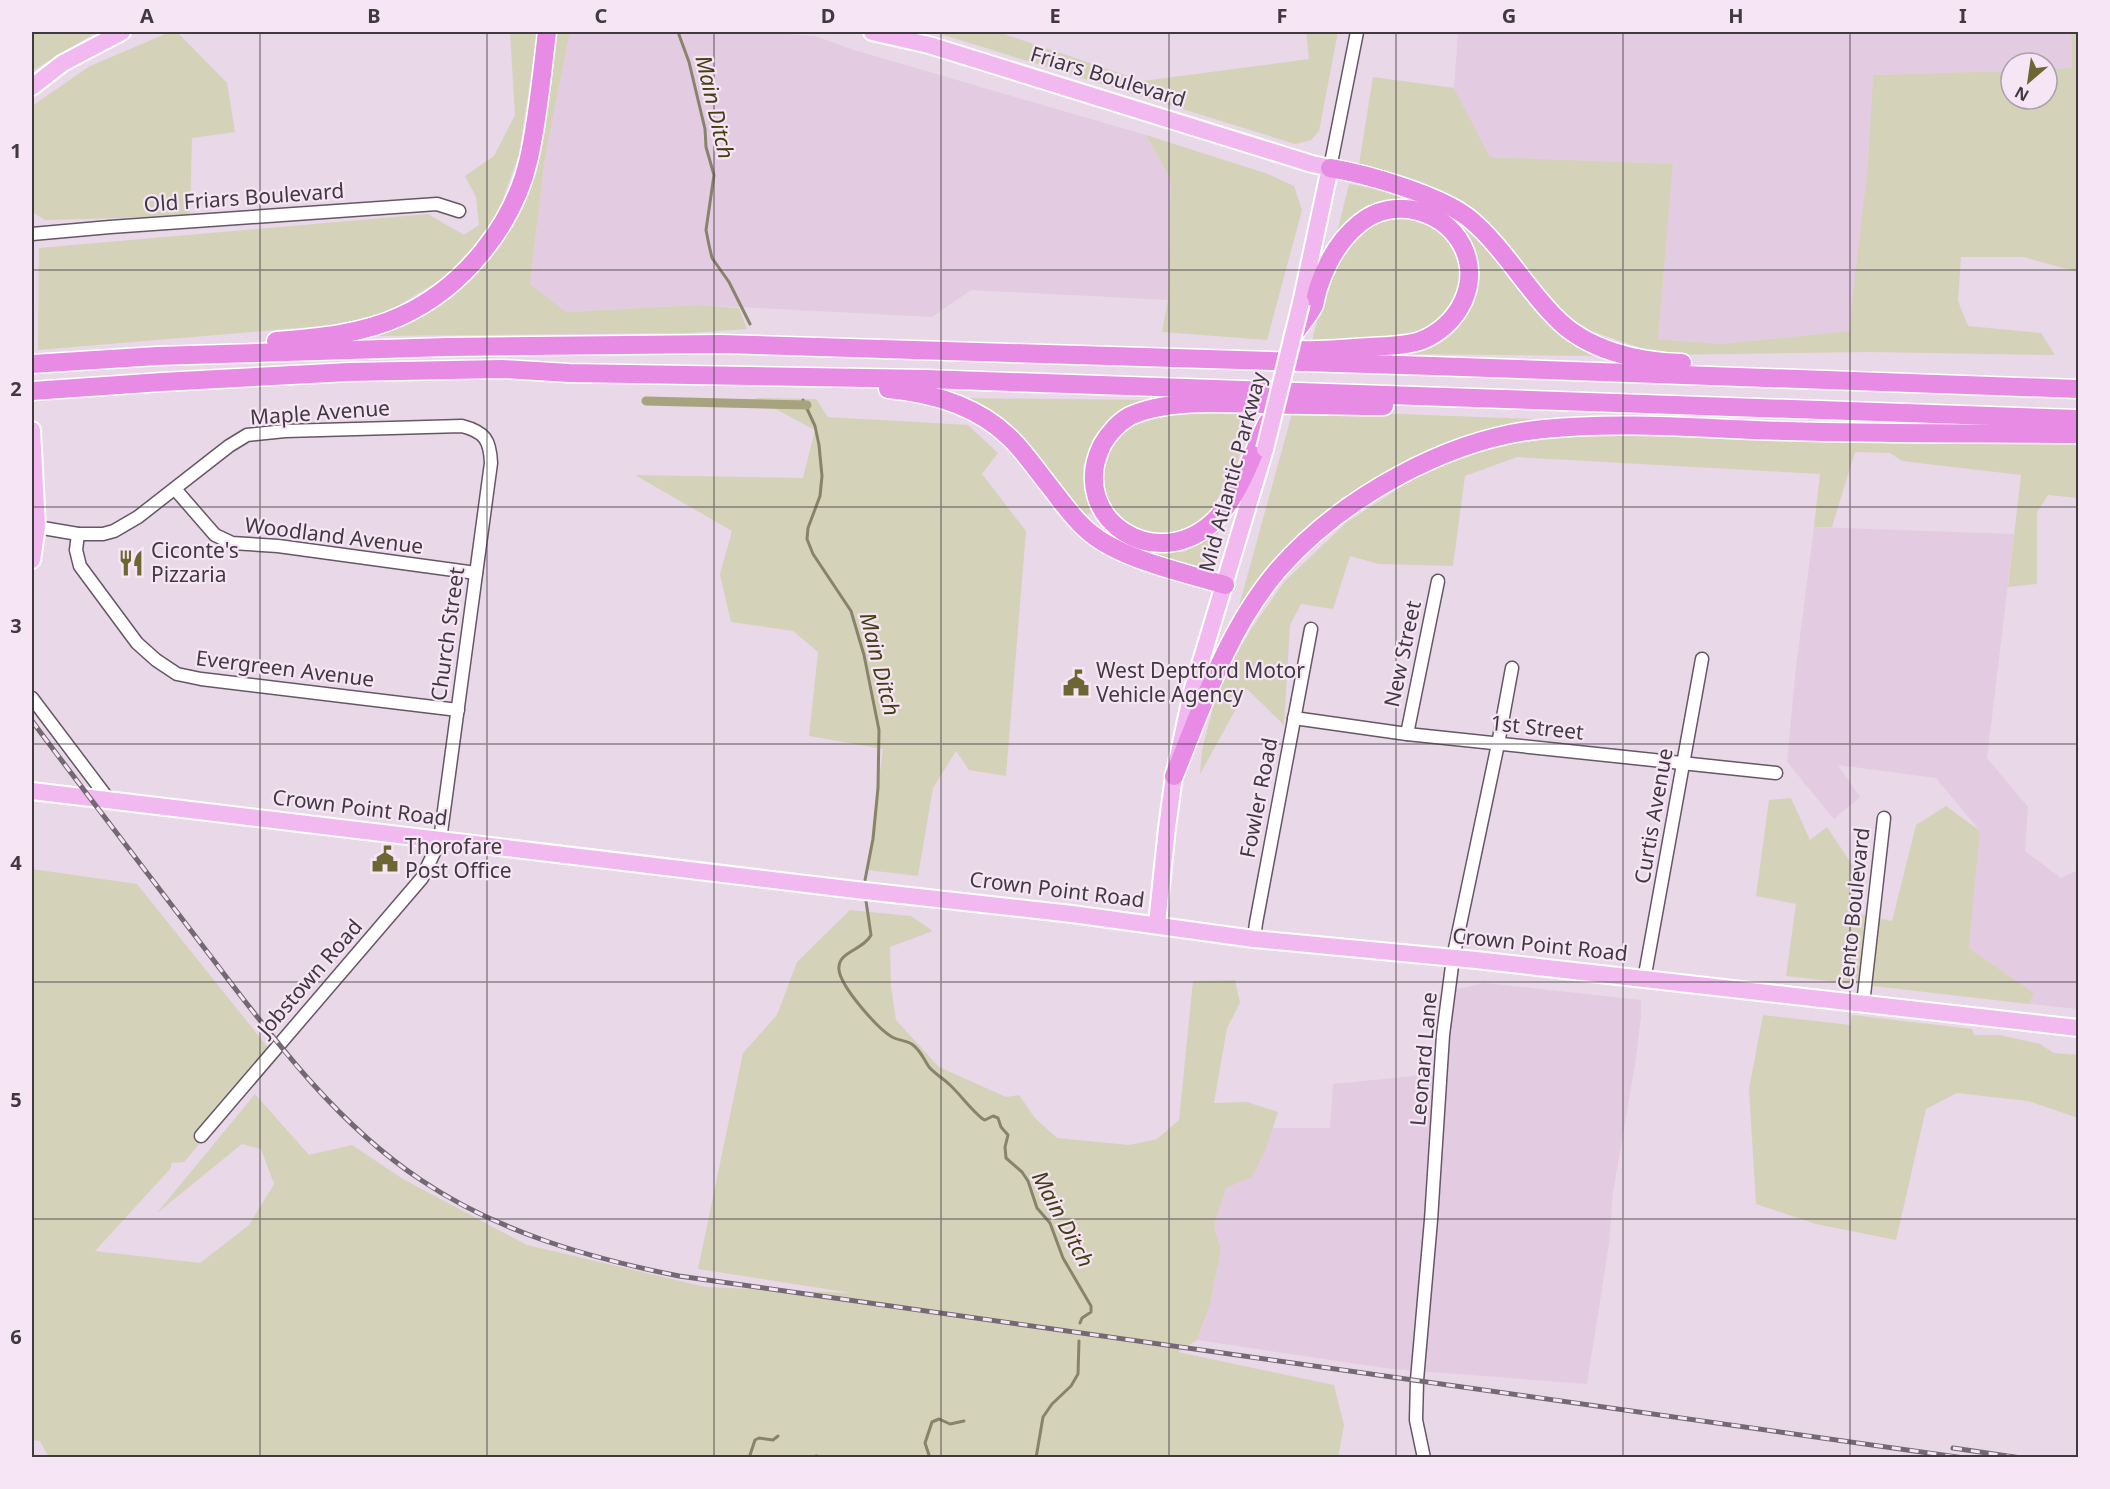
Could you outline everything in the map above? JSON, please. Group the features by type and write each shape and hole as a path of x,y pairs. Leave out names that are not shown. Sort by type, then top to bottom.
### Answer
{"highway":[{"path":"157,356 198,347 296,339 373,326 401,316 435,297 468,269 498,232 516,195 529,159 547,32"},
{"path":"1330,168 1352,172 1452,206 1471,219 1495,243 1556,319 1583,338 1621,354 1668,363 1935,374 1988,386"},
{"path":"782,346 817,336 1303,350 1393,345 1420,341 1444,327 1454,318 1462,305 1469,276 1467,257 1455,234 1434,217 1409,209 1383,211 1361,222 1340,241 1293,336"},
{"path":"32,364 157,356 540,345 782,346 1444,366 2079,389"},
{"path":"32,391 162,382 444,369 502,369 569,374 926,379 2079,419"},
{"path":"569,374 631,384 869,387 905,390 956,403 994,424 1011,438 1074,518 1090,533 1122,552 1225,585"},
{"path":"1275,408 1260,448 1233,498 1198,534 1174,543 1148,543 1125,534 1107,516 1097,498 1094,475 1098,454 1107,435 1129,417 1160,407 1219,403 1509,408 1767,417 1794,409"},
{"path":"1174,777 1222,657 1254,603 1278,571 1316,534 1351,505 1377,488 1449,453 1484,441 1542,429 1606,425 1790,431 2079,434"}],"main road":[{"path":"32,87 63,63 122,32"},
{"name":"Friars Boulevard","path":"872,32 929,45 1330,168"},
{"path":"1307,305 1330,168"},
{"name":"Mid Atlantic Parkway","path":"1275,408 1293,336"},
{"path":"32,430 37,527 32,560"},
{"name":"Mid Atlantic Parkway","path":"1157,924 1174,777 1194,688 1225,585 1260,448"},
{"name":"Crown Point Road","path":"32,791 1157,924 1254,939 1453,958 2079,1028"}],"street":[{"path":"1330,168 1357,32"},
{"name":"Old Friars Boulevard","path":"32,234 436,204 459,211"},
{"name":"Maple Avenue","path":"37,527 78,534 103,534 124,527 229,446 247,435 285,431 462,426 483,434"},
{"name":"Church Street","path":"440,840 491,464 490,448 483,434"},
{"name":"Woodland Avenue","path":"175,489 215,535 232,543 286,547 476,573"},
{"name":"Evergreen Avenue","path":"78,534 76,550 80,566 137,643 177,674 201,679 458,710"},
{"name":"New Street","path":"1407,734 1438,581"},
{"name":"Fowler Road","path":"1254,939 1311,629"},
{"name":"Curtis Avenue","path":"1644,980 1702,659"},
{"name":"Leonard Lane","path":"1424,1458 1416,1420 1417,1380 1431,1220 1443,1035 1453,958 1512,668"},
{"path":"32,698 109,800"},
{"name":"1st Street","path":"1294,718 1407,734 1776,772"},
{"name":"Cento Boulevard","path":"1863,1004 1884,818"},
{"name":"Jobstown Road","path":"201,1136 422,878 440,840"}],"shaded area":[{"path":"32,32 97,32 32,71"},
{"path":"170,32 177,32 227,83 235,132 192,138 190,216 45,220 32,212 32,106 90,66"},
{"path":"510,32 537,35 519,154 495,221 452,273 371,322 38,350 39,248 428,214 464,235 479,225 476,197 465,176 494,156 515,115"},
{"path":"554,32 570,32 545,158 530,284 566,312 699,305 739,308 747,329 691,333 366,336 421,316 484,267 532,176"},
{"path":"570,32 757,32 815,36 854,50 1146,135 1171,180 1168,300 971,290 932,317 699,305 566,312 530,284 545,158"},
{"path":"934,32 998,32 1143,81 1309,59 1306,32 1338,32 1319,131 1311,140 1295,144"},
{"path":"1458,32 2071,32 2072,68 2059,69 2059,51 1999,51 1999,71 1873,75 1868,162 1850,331 1721,344 1658,339 1673,164 1490,157 1454,88"},
{"path":"2071,32 2078,32 2078,272 2023,257 1961,257 1958,301 1968,326 2041,333 2055,355 1869,352 1661,355 1591,331 1561,312 1463,201 1359,164 1373,77 1454,88 1490,157 1673,164 1658,339 1721,344 1849,331 1868,162 1873,75 1999,71 1999,111 2059,111 2059,69 2072,68"},
{"path":"1146,135 1268,174 1294,186 1302,210 1267,340 1162,332 1168,300 1171,180"},
{"path":"1349,184 1396,193 1443,208 1485,242 1573,340 1595,356 1402,354 1474,297 1443,215 1404,199 1365,209 1336,237"},
{"path":"1403,215 1438,227 1461,253 1459,288 1446,319 1406,337 1382,343 1312,341 1327,282 1344,245 1375,221"},
{"path":"755,398 816,399 828,417 968,425 998,453 982,474 1026,531 1006,776 969,770 956,751 933,788 918,876 867,870 883,749 809,736 818,652 793,631 731,622 720,574 732,531 635,475 803,478 815,430"},
{"path":"958,398 1149,400 1099,434 1083,466 1091,513 1083,515 1017,432"},
{"path":"1293,410 1558,420 1401,465 1342,498 1285,549 1234,624"},
{"path":"1228,411 1249,413 1237,467 1208,514 1181,535 1140,535 1119,520 1102,497 1098,470 1113,440 1132,424 1159,413"},
{"path":"1568,433 2078,441 2078,498 2048,495 2037,512 2037,584 2008,587 2021,475 1902,461 1890,453 1855,452 1832,527 1814,527 1820,474 1517,457 1465,476 1453,566 1379,564 1350,556 1333,609 1301,604 1290,625 1284,725 1247,689 1200,774 1202,750 1218,688 1251,629 1284,582 1347,522 1424,472 1489,446"},
{"path":"1220,527 1207,569 1138,551 1184,552"},
{"path":"1814,527 2014,534 1987,758 2028,807 2025,851 2061,878 2078,870 2078,1009 2029,1004 2034,993 1969,948 1980,831 1936,778 1838,765 1860,797 1834,819 1787,762 1796,667"},
{"path":"1791,798 1810,840 1827,827 1855,869 1854,913 1892,921 1916,825 1946,806 1980,831 1969,948 2034,993 2029,1004 1786,976 1796,904 1756,896 1769,800"},
{"path":"32,869 137,884 274,1055 184,1162 171,1163 171,1168 95,1251 200,1263 249,1225 274,1184 261,1149 242,1144 157,1213 255,1094 309,1155 352,1145 403,1179 527,1245 706,1287 852,1293 698,1269 743,1053 777,1015 797,962 850,910 911,916 933,931 890,947 891,987 896,1020 939,1067 1006,1097 1019,1095 1035,1118 1057,1138 1129,1145 1157,1139 1179,1120 1193,981 1235,980 1240,1003 1227,1028 1214,1103 1247,1102 1278,1112 1266,1149 1252,1177 1226,1188 1214,1226 1221,1250 1210,1304 1197,1340 1178,1352 1334,1385 1344,1425 1338,1458 49,1458 40,1441 32,1440"},
{"path":"1484,983 1641,1000 1635,1065 1613,1192 1609,1244 1587,1384 1391,1369 1197,1340 1210,1304 1221,1250 1214,1226 1226,1188 1269,1128 1330,1128 1333,1084 1444,1073 1449,991"},
{"path":"1763,1015 1850,1025 1852,1015 1972,1029 1974,1035 2000,1035 2040,1044 2054,1053 2078,1055 2078,1118 2028,1101 1957,1093 1926,1109 1896,1240 1816,1224 1756,1204 1749,1089"}],"waterway":[{"name":"Main Ditch","path":"678,32 689,62 714,175 706,230 712,258 729,282 750,324"},
{"name":"Main Ditch","path":"803,400 815,426 822,476 820,496 808,528 807,539 813,554 851,611 864,655 879,730 878,788 873,839 865,880"},
{"path":"646,401 807,405"},
{"name":"Main Ditch","path":"866,901 871,935 862,945 842,959 839,964 841,977 861,1006 885,1032 916,1047 929,1067 982,1118 985,1120 993,1116 998,1118 1001,1127 1008,1135 1005,1147 1006,1158 1022,1172 1028,1181 1037,1208 1050,1223 1063,1258 1091,1306 1091,1312 1082,1318 1080,1323"},
{"name":"Main Ditch","path":"1036,1458 1043,1417 1052,1404 1071,1386 1078,1374 1079,1341"},
{"path":"930,1458 925,1443 932,1422 939,1419 950,1424 964,1421"},
{"path":"749,1458 755,1440 759,1438 773,1440 778,1436"},
{"path":"816,1456 824,1458"}],"railway":[{"path":"32,721 251,1009 329,1102 388,1156 421,1180 481,1214 545,1241 612,1261 679,1276 1964,1458"},
{"path":"1953,1448 2021,1458"}],"place":[{"name":"Ciconte's Pizzaria","path":"131,563"},
{"name":"West Deptford Motor Vehicle Agency","path":"1076,683"},
{"name":"Thorofare Post Office","path":"385,859"}]}
